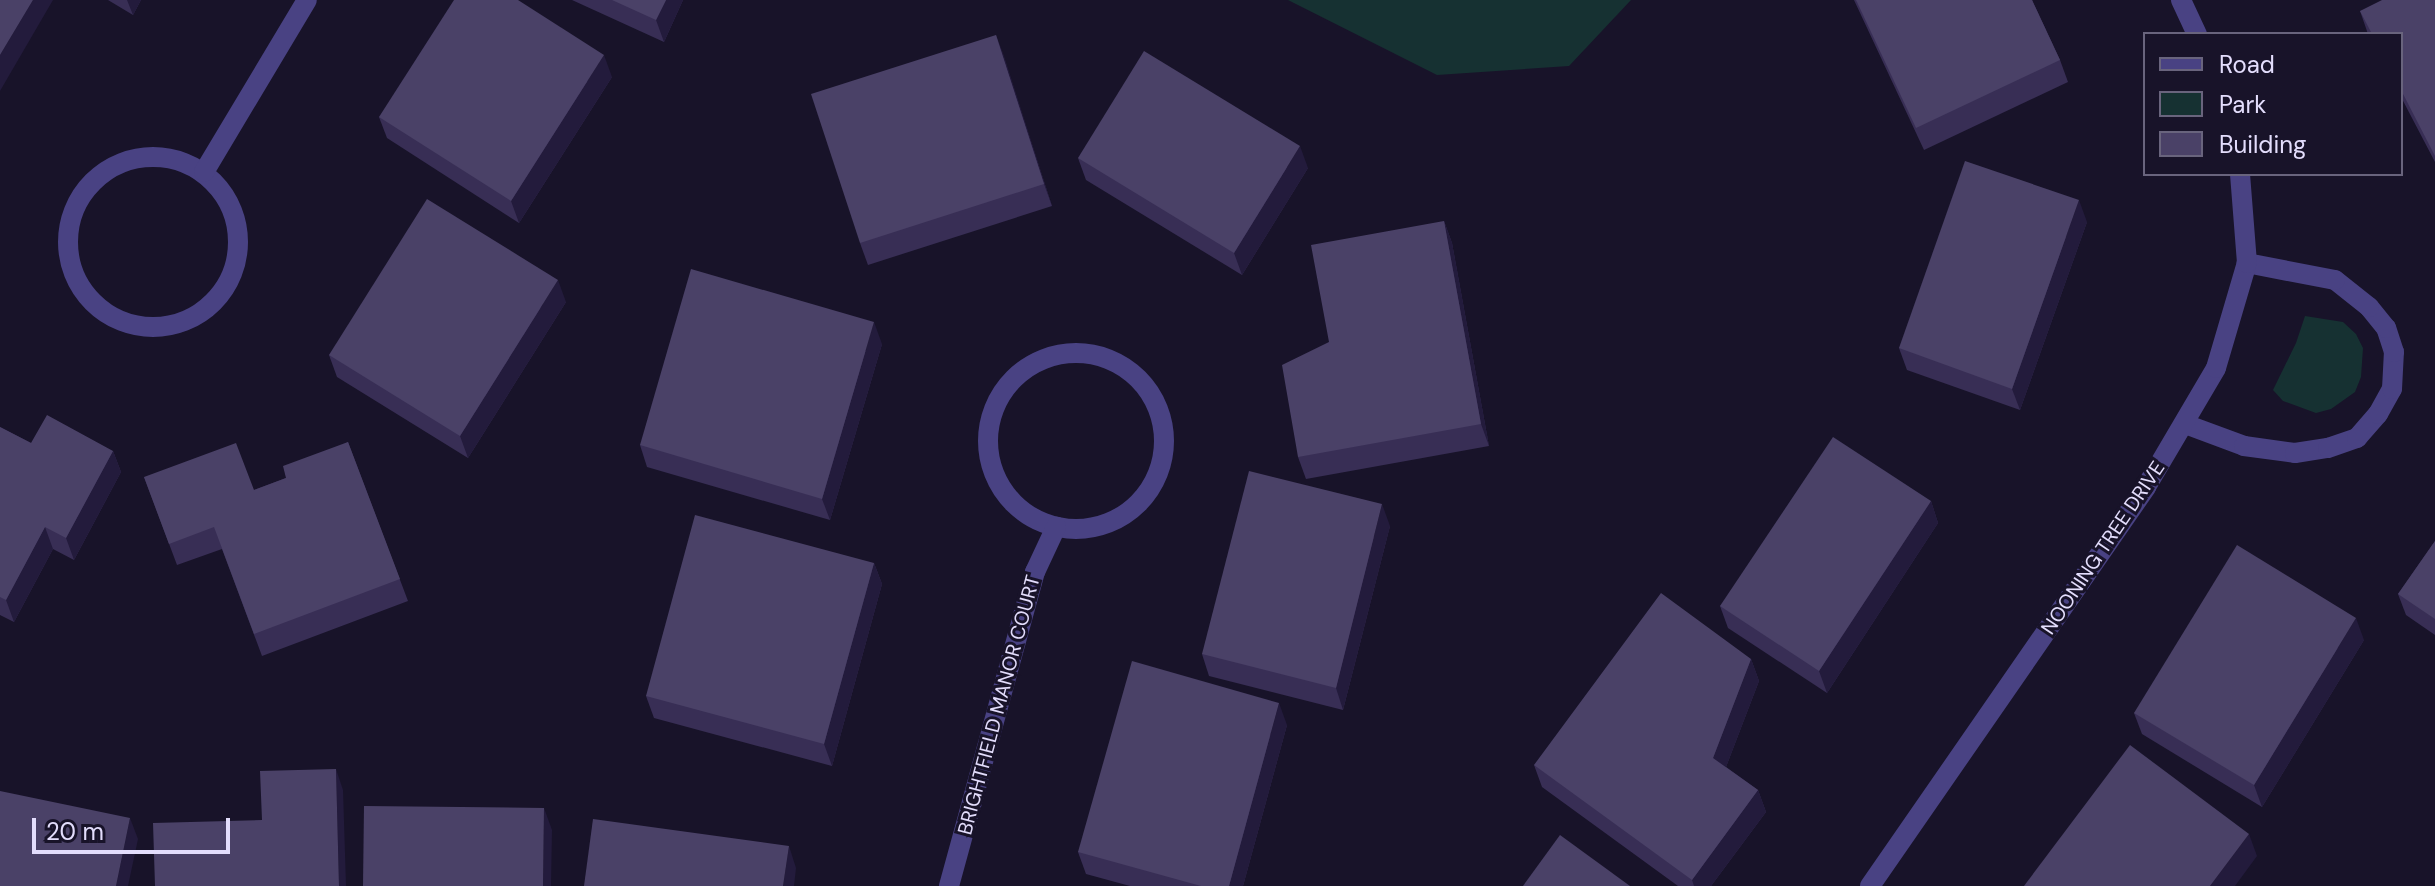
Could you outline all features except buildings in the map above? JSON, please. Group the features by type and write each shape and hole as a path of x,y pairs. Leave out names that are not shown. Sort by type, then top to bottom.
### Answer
{"street":[{"path":"204,172 307,0"},
{"path":"2181,0 2196,32"},
{"path":"150,155 179,160 204,172 224,192 236,215 239,242 235,269 223,293 203,312 179,324 158,327 137,326 117,320 93,303 76,280 68,253 68,224 79,198 97,176 122,161 150,155"},
{"name":"NOONING TREE DRIVE","path":"1870,886 2146,487 2216,368 2247,263 2240,176"},
{"path":"2185,424 2244,446 2295,453 2328,448 2357,438 2378,414 2392,389 2394,352 2386,328 2369,307 2335,280 2247,263"},
{"path":"1077,352 1105,357 1130,371 1149,392 1161,417 1164,447 1157,477 1139,502 1115,519 1087,529 1056,527 1029,516 1008,497 993,472 987,444 990,416 1002,391 1023,370 1048,357 1077,352"},
{"name":"BRIGHTFIELD MANOR COURT","path":"949,886 1035,572 1056,527"}],"green space":[{"path":"1288,0 1631,0 1569,66 1437,75"},
{"path":"2305,316 2343,322 2356,334 2363,348 2361,377 2355,392 2331,409 2316,413 2283,401 2273,390 2296,343"}]}
